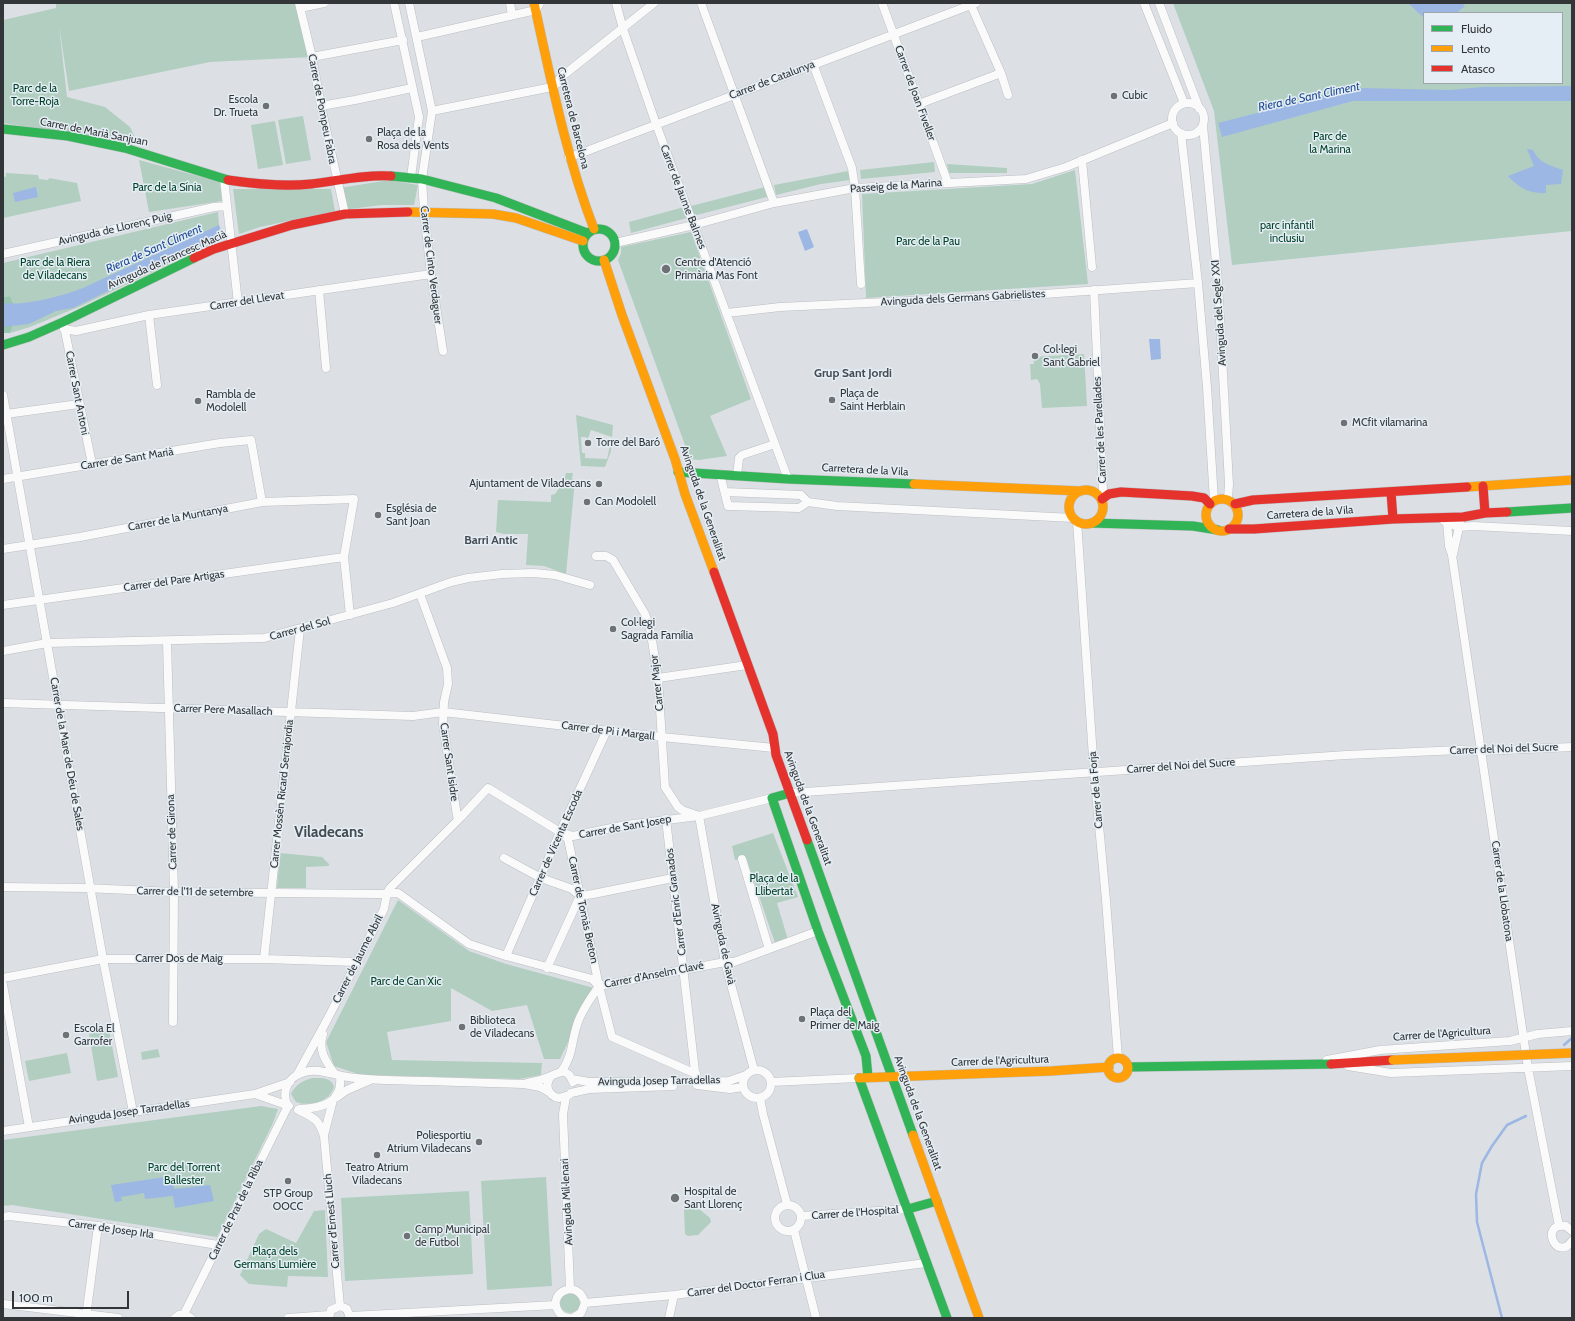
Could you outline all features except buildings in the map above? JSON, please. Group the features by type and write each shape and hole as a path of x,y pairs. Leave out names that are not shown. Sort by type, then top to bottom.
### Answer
{"street":[{"path":"300,6 324,3"},
{"path":"394,3 419,117 410,177"},
{"name":"Carrer de Cinto Verdaguer","path":"409,3 432,111 422,179 431,274 443,351"},
{"path":"510,3 512,15"},
{"name":"Carrer de Jaume Balmes","path":"616,3 623,28 656,124 788,479"},
{"path":"432,111 552,87 558,83 560,78 654,3"},
{"path":"701,3 774,203"},
{"name":"Carrer de Joan Fiveller","path":"882,3 948,183"},
{"path":"1144,3 1184,104"},
{"path":"1159,3 1204,118 1199,132 1193,134 1187,135 1180,133 1174,128 1172,116 1179,106 1184,104 1194,104 1199,108"},
{"path":"972,4 1008,95"},
{"name":"Carrer de Catalunya","path":"569,157 972,4"},
{"path":"417,37 512,15 537,5"},
{"name":"Carretera de Barcelona","path":"537,5 552,87 569,157 584,206 588,235"},
{"name":"Carrer de Pompeu Fabra","path":"300,6 345,214"},
{"path":"312,57 403,40"},
{"path":"813,64 852,168 855,188 861,284"},
{"path":"919,104 1000,73"},
{"path":"321,106 412,88"},
{"name":"Passeig de la Marina","path":"615,243 694,225 774,203 855,188 1026,178 1066,167 1173,123"},
{"name":"Avinguda del Segle XXI","path":"1202,126 1218,283 1231,502"},
{"name":"Carrer de Marià Sanjuan","path":"3,129 68,136 125,148 224,179"},
{"name":"Avinguda del Segle XXI","path":"1180,133 1198,283 1208,387 1212,502"},
{"path":"1082,160 1092,266"},
{"path":"238,303 224,179 278,185 310,184 379,175 410,177 496,198 588,235"},
{"name":"Avinguda de Llorenç Puig","path":"3,254 214,207 227,206"},
{"name":"Avinguda de Francesc Macià","path":"3,345 63,326 209,251 292,225 345,214 424,210 504,216 588,235"},
{"path":"600,228 608,231 612,235 615,243 613,253 604,260 596,261 588,257 583,250 588,235 600,228"},
{"name":"Avinguda de la Generalitat","path":"604,260 622,315 773,734 774,748 979,1318"},
{"name":"Carrer del Llevat","path":"63,326 76,331 149,315 431,274"},
{"name":"Avinguda dels Germans Gabrielistes","path":"727,313 780,307 1016,296 1198,283"},
{"path":"319,290 326,368"},
{"name":"Carrer de les Parellades","path":"1094,290 1103,491 1101,498"},
{"path":"149,315 158,385"},
{"name":"Carrer Sant Antoni","path":"63,326 92,464"},
{"name":"Carrer de la Mare de Déu de Sales","path":"3,395 28,544 40,599 103,959 133,1112"},
{"path":"6,414 79,404"},
{"name":"Carrer de Sant Marià","path":"3,479 220,443 251,440 262,502"},
{"path":"737,475 740,458 742,455 775,444"},
{"name":"Carretera de la Vila","path":"678,472 788,479 1080,491"},
{"path":"720,474 728,506 799,508 808,502"},
{"name":"Carretera de la Vila","path":"1231,502 1572,480"},
{"path":"1484,486 1485,513"},
{"path":"1051,490 1069,504"},
{"path":"1092,523 1098,519 1102,513 1103,506 1101,498 1091,490 1080,491 1074,495 1069,504 1069,511 1075,519 1082,524 1193,526 1218,530 1229,529 1234,525 1238,518 1238,511 1231,502 1221,499 1212,502 1206,512 1210,525 1218,530"},
{"path":"725,492 801,495 808,502 837,506 1075,519"},
{"path":"1391,492 1393,519"},
{"path":"1101,498 1109,494 1134,493 1192,496 1204,498 1212,502"},
{"name":"Carrer de la Muntanya","path":"3,549 80,537 262,502 354,499 344,557"},
{"name":"Carretera de la Vila","path":"1229,529 1254,529 1393,519 1463,517 1485,513 1572,508"},
{"name":"Carrer de la Llobatona","path":"1452,555 1458,527 1463,517"},
{"path":"1436,518 1458,527 1473,526 1572,531"},
{"name":"Carrer de la Forja","path":"1075,519 1118,1058"},
{"name":"Carrer de la Llobatona","path":"1447,522 1449,546 1452,555 1523,1038 1559,1226"},
{"name":"Carrer Major","path":"596,556 606,556 613,560 645,614 650,628 658,678 664,787 678,807 698,816"},
{"path":"344,557 350,615"},
{"name":"Carrer del Pare Artigas","path":"3,605 344,557"},
{"name":"Carrer del Sol","path":"3,651 47,643 264,638 350,615 420,594 451,582 468,578 502,574 534,573 555,575 590,585"},
{"name":"Carrer Sant Isidre","path":"420,594 447,668 448,690 443,712 443,724 459,817"},
{"name":"Carrer Mossèn Ricard Serrajordia","path":"264,959 300,629"},
{"name":"Carrer de Girona","path":"167,641 174,892 173,1022"},
{"path":"658,678 747,665"},
{"name":"Carrer Pere Masallach","path":"3,703 413,716 443,712"},
{"name":"Carrer de Pi i Margall","path":"443,712 774,748"},
{"name":"Carrer de Vicenta Escoda","path":"506,956 560,832 607,730"},
{"name":"Carrer del Noi del Sucre","path":"790,793 1346,755 1572,747"},
{"name":"Carrer de Sant Josep","path":"459,817 488,788 560,832 572,836 626,825 698,816 772,798"},
{"path":"790,793 772,798 818,931 866,1056 868,1076"},
{"name":"Avinguda de Gavà","path":"698,816 725,962 754,1070"},
{"name":"Carrer de Jaume Abril","path":"297,1075 384,909 387,893 390,888 459,817"},
{"name":"Carrer d'Enric Granados","path":"666,819 696,1077"},
{"name":"Carrer de Tomàs Breton","path":"560,832 568,840 599,986 612,1037 696,1077"},
{"path":"504,858 541,878 572,889 580,896 673,878"},
{"path":"742,859 769,949"},
{"name":"Carrer de l'11 de setembre","path":"3,887 174,892 387,893"},
{"name":"Carrer d'Anselm Clavé","path":"387,893 398,893 469,944 547,968 592,979 599,986 725,962 734,962 818,931"},
{"path":"547,968 580,896"},
{"name":"Carrer Dos de Maig","path":"3,978 103,959 264,959 357,962"},
{"path":"3,985 29,1127"},
{"path":"524,1084 545,1079 561,1072 570,1057 577,1024 584,1008 599,986"},
{"name":"Carrer de Jaume Abril","path":"327,1020 320,1044 322,1054 337,1074"},
{"name":"Carrer de l'Agricultura","path":"1315,1063 1380,1050 1510,1041 1538,1034 1572,1031"},
{"name":"Carrer de l'Agricultura","path":"1334,1064 1393,1060 1572,1053"},
{"path":"1118,1058 1126,1061 1128,1067 1127,1073 1119,1078 1113,1076 1109,1067 1112,1060 1118,1058"},
{"name":"Carrer de l'Agricultura","path":"1128,1067 1315,1063 1334,1064 1391,1073 1572,1066"},
{"name":"Carrer de l'Agricultura","path":"858,1078 868,1076 893,1077 1051,1071 1109,1067"},
{"path":"370,1080 347,1090 319,1108 298,1110 288,1106 284,1096 287,1086 297,1075 319,1070 370,1080 524,1084 540,1087 556,1097 563,1114"},
{"path":"754,1070 767,1074 771,1082 771,1086 767,1094 760,1098 747,1095 743,1087 746,1076 754,1070"},
{"path":"561,1072 569,1075 572,1079 573,1086 568,1095 563,1114"},
{"path":"333,1100 341,1086 337,1074"},
{"path":"549,1092 547,1083 551,1076"},
{"name":"Avinguda Josep Tarradellas","path":"572,1079 589,1082 696,1077 729,1081 746,1076"},
{"path":"771,1082 858,1078 908,1209 946,1318"},
{"name":"Avinguda Josep Tarradellas","path":"3,1130 255,1094 290,1082"},
{"name":"Avinguda Josep Tarradellas","path":"568,1095 589,1089 634,1086 700,1085 730,1089 743,1087"},
{"name":"Avinguda Josep Tarradellas","path":"255,1094 288,1106"},
{"path":"556,1097 568,1095"},
{"path":"760,1098 787,1204"},
{"name":"Carrer d'Ernest Lluch","path":"324,1136 333,1100"},
{"name":"Carrer de Prat de la Riba","path":"188,1316 218,1245 288,1106"},
{"name":"Carrer d'Ernest Lluch","path":"298,1110 312,1116 317,1120 324,1136 340,1306"},
{"name":"Avinguda Mil·lenari","path":"563,1114 570,1290"},
{"path":"908,1209 937,1201"},
{"path":"787,1204 795,1206 799,1209 802,1216 799,1225 794,1230 786,1231 781,1229 775,1220 778,1209 787,1204"},
{"name":"Carrer de l'Hospital","path":"802,1216 908,1209"},
{"name":"Carrer de Josep Irla","path":"3,1217 9,1216 98,1226 218,1245"},
{"path":"86,1316 98,1226"},
{"path":"1572,1231 1566,1226 1559,1226 1556,1227 1552,1234 1552,1241 1554,1244 1561,1247 1564,1247 1572,1241"},
{"path":"794,1230 816,1318"},
{"name":"Carrer del Doctor Ferran i Clua","path":"585,1303 674,1295 806,1277 926,1263"},
{"path":"569,1318 560,1315 556,1305 557,1298 560,1293 566,1290 576,1291 581,1294 585,1303 581,1313 573,1318"},
{"path":"669,1318 674,1295"},
{"path":"3,1304 86,1316 118,1318"},
{"path":"288,1318 329,1317 334,1307 340,1306 347,1309 350,1317 556,1305"},
{"path":"175,1318 178,1315 188,1316"}],"green space":[{"name":"Parc de la Torre-Roja","path":"56,3 300,3 312,57 210,62 69,91 59,26 67,97 105,107 130,127 139,145 3,123 3,20 56,8"},
{"name":"Parc de la Marina","path":"1173,3 1572,3 1572,231 1232,265 1214,111"},
{"path":"303,116 311,160 286,164 278,120"},
{"path":"275,121 283,165 258,169 251,125"},
{"name":"Parc de la Sínia","path":"139,160 220,182 222,201 149,212"},
{"path":"934,162 935,172 861,179 860,170"},
{"path":"947,164 1007,168 1007,173 949,173"},
{"name":"Parc de la Pau","path":"1075,170 1088,284 866,298 862,194 1032,184"},
{"path":"848,171 850,180 821,184 776,195 774,185"},
{"path":"6,173 38,175 39,179 48,180 49,178 77,183 81,201 3,218 3,176 6,177"},
{"path":"389,180 418,185 414,205 382,205 342,210 340,188"},
{"path":"765,187 767,197 693,216 691,206"},
{"path":"233,189 331,189 335,211 260,227 239,234"},
{"path":"684,207 687,218 631,233 629,222"},
{"name":"Parc de la Riera de Viladecans","path":"218,212 219,225 224,238 81,306 30,327 10,333 18,314 10,296 3,297 3,263"},
{"path":"691,232 751,399 710,416 727,456 699,460 690,459 618,260 621,253 621,247"},
{"path":"10,296 18,314 10,333 3,333 3,297"},
{"path":"1084,354 1087,406 1042,408 1040,384 1037,379 1031,380 1030,364 1034,364 1033,357"},
{"path":"576,415 613,425 611,451 605,467 581,466","holes":["591,430 612,437 607,459 585,458 585,453 582,453 581,437 586,437 587,441"]},
{"path":"566,473 573,473 572,479 575,480 566,574 544,566 526,565 528,534 504,534 496,532 498,500 551,502 551,495 555,494 563,483"},
{"name":"Plaça de la Llibertat","path":"773,833 798,897 777,903 788,940 775,943 746,858 735,860 732,846"},
{"path":"280,853 322,857 329,864 329,866 306,867 306,888 277,888"},
{"name":"Parc de Can Xic","path":"398,900 469,951 506,964 594,988 560,1059 544,1059 527,1005 492,1011 451,988 451,1021 387,1032 392,1060 542,1063 541,1075 519,1079 361,1075 334,1066 326,1042"},
{"path":"109,1030 118,1077 97,1081 89,1034"},
{"path":"158,1049 160,1057 142,1060 141,1052"},
{"path":"67,1053 71,1073 29,1081 25,1061"},
{"path":"312,1078 325,1079 333,1083 334,1086 329,1096 319,1102 307,1104 296,1102 291,1094 295,1088 305,1080"},
{"name":"Parc del Torrent Ballester","path":"261,1106 278,1109 273,1123 217,1237 12,1205 3,1206 3,1140"},
{"path":"546,1177 552,1286 487,1290 481,1181"},
{"name":"Camp Municipal de Futbol","path":"469,1191 473,1274 345,1281 341,1198"},
{"path":"692,1205 710,1218 711,1222 698,1235 688,1236 685,1234 684,1208"},
{"name":"Plaça dels Germans Lumière","path":"325,1210 328,1277 288,1276 287,1287 249,1284 240,1275 259,1234 266,1229 296,1243 314,1211"},
{"path":"566,1293 574,1293 580,1299 580,1307 574,1313 566,1313 560,1307 560,1299"}],"water":[{"path":"1408,3 1462,3 1465,6 1457,12 1423,12 1423,17"},
{"path":"1572,86 1572,101 1353,101 1222,137 1218,123 1327,95 1362,88 1450,90 1483,87"},
{"path":"1527,149 1533,150 1541,161 1563,170 1561,184 1546,185 1546,193 1540,193 1521,187 1508,176 1534,166"},
{"path":"36,187 38,197 15,202 13,193"},
{"path":"219,225 223,237 201,246 73,308 56,311 29,324 3,327 3,303 12,304 33,302 83,288"},
{"path":"807,229 814,247 805,251 798,232"},
{"path":"1149,339 1160,339 1161,359 1151,360"},
{"path":"172,1176 174,1189 210,1185 214,1201 175,1208 173,1196 145,1199 144,1193 121,1197 122,1201 115,1202 111,1185"}],"waterway":[{"path":"1564,1045 1572,1038"},
{"path":"1502,1318 1477,1222 1476,1194 1482,1163 1492,1146 1507,1125 1526,1116"}],"traffic: fast":[{"path":"3,129 68,136 125,148 228,180"},
{"path":"391,176 422,179 496,198 587,233"},
{"path":"596,229 602,229 611,233 615,245 611,257 602,261 596,261 587,257 583,248 583,242 587,233 596,229"},
{"path":"3,345 29,337 63,322 194,258"},
{"path":"678,472 788,479 914,484"},
{"path":"1507,512 1572,508"},
{"path":"1092,523 1193,526 1218,530"},
{"path":"790,793 772,798 818,931 866,1056 868,1077"},
{"path":"807,840 913,1135"},
{"path":"1128,1067 1331,1064"},
{"path":"859,1078 947,1318"},
{"path":"908,1209 937,1201"}],"traffic: slow":[{"path":"534,3 567,146 594,229"},
{"path":"408,212 493,214 516,218 583,241"},
{"path":"604,260 622,315 675,459 685,494 714,572"},
{"path":"1467,487 1572,480"},
{"path":"914,484 1080,491"},
{"path":"1083,490 1089,490 1093,491 1100,497 1103,507 1102,514 1096,521 1089,524 1083,524 1079,523 1072,517 1069,510 1069,504 1070,500 1076,493 1083,490"},
{"path":"1219,499 1225,499 1235,506 1238,515 1237,521 1231,528 1225,531 1219,531 1209,524 1206,518 1206,512 1213,502 1219,499"},
{"path":"1393,1060 1572,1053"},
{"path":"1118,1058 1125,1061 1128,1068 1125,1075 1118,1078 1111,1075 1108,1068 1111,1061 1118,1058"},
{"path":"859,1078 1051,1071 1109,1067"},
{"path":"913,1135 979,1318"}],"traffic: jam":[{"path":"228,180 259,184 290,185 311,184 361,177 391,176"},
{"path":"194,258 214,249 292,225 345,214 408,212"},
{"path":"1483,486 1485,513"},
{"path":"1235,504 1253,500 1467,487"},
{"path":"1102,499 1109,494 1121,492 1192,496 1204,498 1210,504"},
{"path":"1391,492 1393,519"},
{"path":"1229,529 1254,529 1393,519 1463,517 1485,513 1507,512"},
{"path":"714,572 773,734 776,755 807,840"},
{"path":"1331,1064 1393,1060"}],"place":[{"name":"Cubic","path":"1114,96"},
{"name":"Escola Dr. Trueta","path":"266,106"},
{"name":"Plaça de la Rosa dels Vents","path":"369,139"},
{"name":"Centre d'Atenció Primària Mas Font","path":"666,269"},
{"name":"Col·legi Sant Gabriel","path":"1035,356"},
{"name":"Plaça de Saint Herblain","path":"832,400"},
{"name":"Rambla de Modolell","path":"198,401"},
{"name":"MCfit vilamarina","path":"1344,423"},
{"name":"Torre del Baró","path":"588,443"},
{"name":"Ajuntament de Viladecans","path":"599,484"},
{"name":"Can Modolell","path":"587,502"},
{"name":"Església de Sant Joan","path":"378,515"},
{"name":"Col·legi Sagrada Família","path":"613,629"},
{"name":"Plaça del Primer de Maig","path":"802,1019"},
{"name":"Biblioteca de Viladecans","path":"462,1027"},
{"name":"Escola El Garrofer","path":"66,1035"},
{"name":"Poliesportiu Atrium Viladecans","path":"479,1142"},
{"name":"Teatro Atrium Viladecans","path":"377,1155"},
{"name":"STP Group OOCC","path":"288,1181"},
{"name":"Hospital de Sant Llorenç","path":"675,1198"},
{"name":"Camp Municipal de Futbol","path":"407,1236"}],"district":[{"name":"Grup Sant Jordi","path":"853,373"},
{"name":"Barri Antic","path":"491,540"},
{"name":"Viladecans","path":"329,833"}],"water label":[{"name":"Riera de Sant Climent","path":"1309,97"},
{"name":"Riera de Sant Climent","path":"154,249"}],"park label":[{"name":"parc infantil inclusiu","path":"1287,232"}]}
